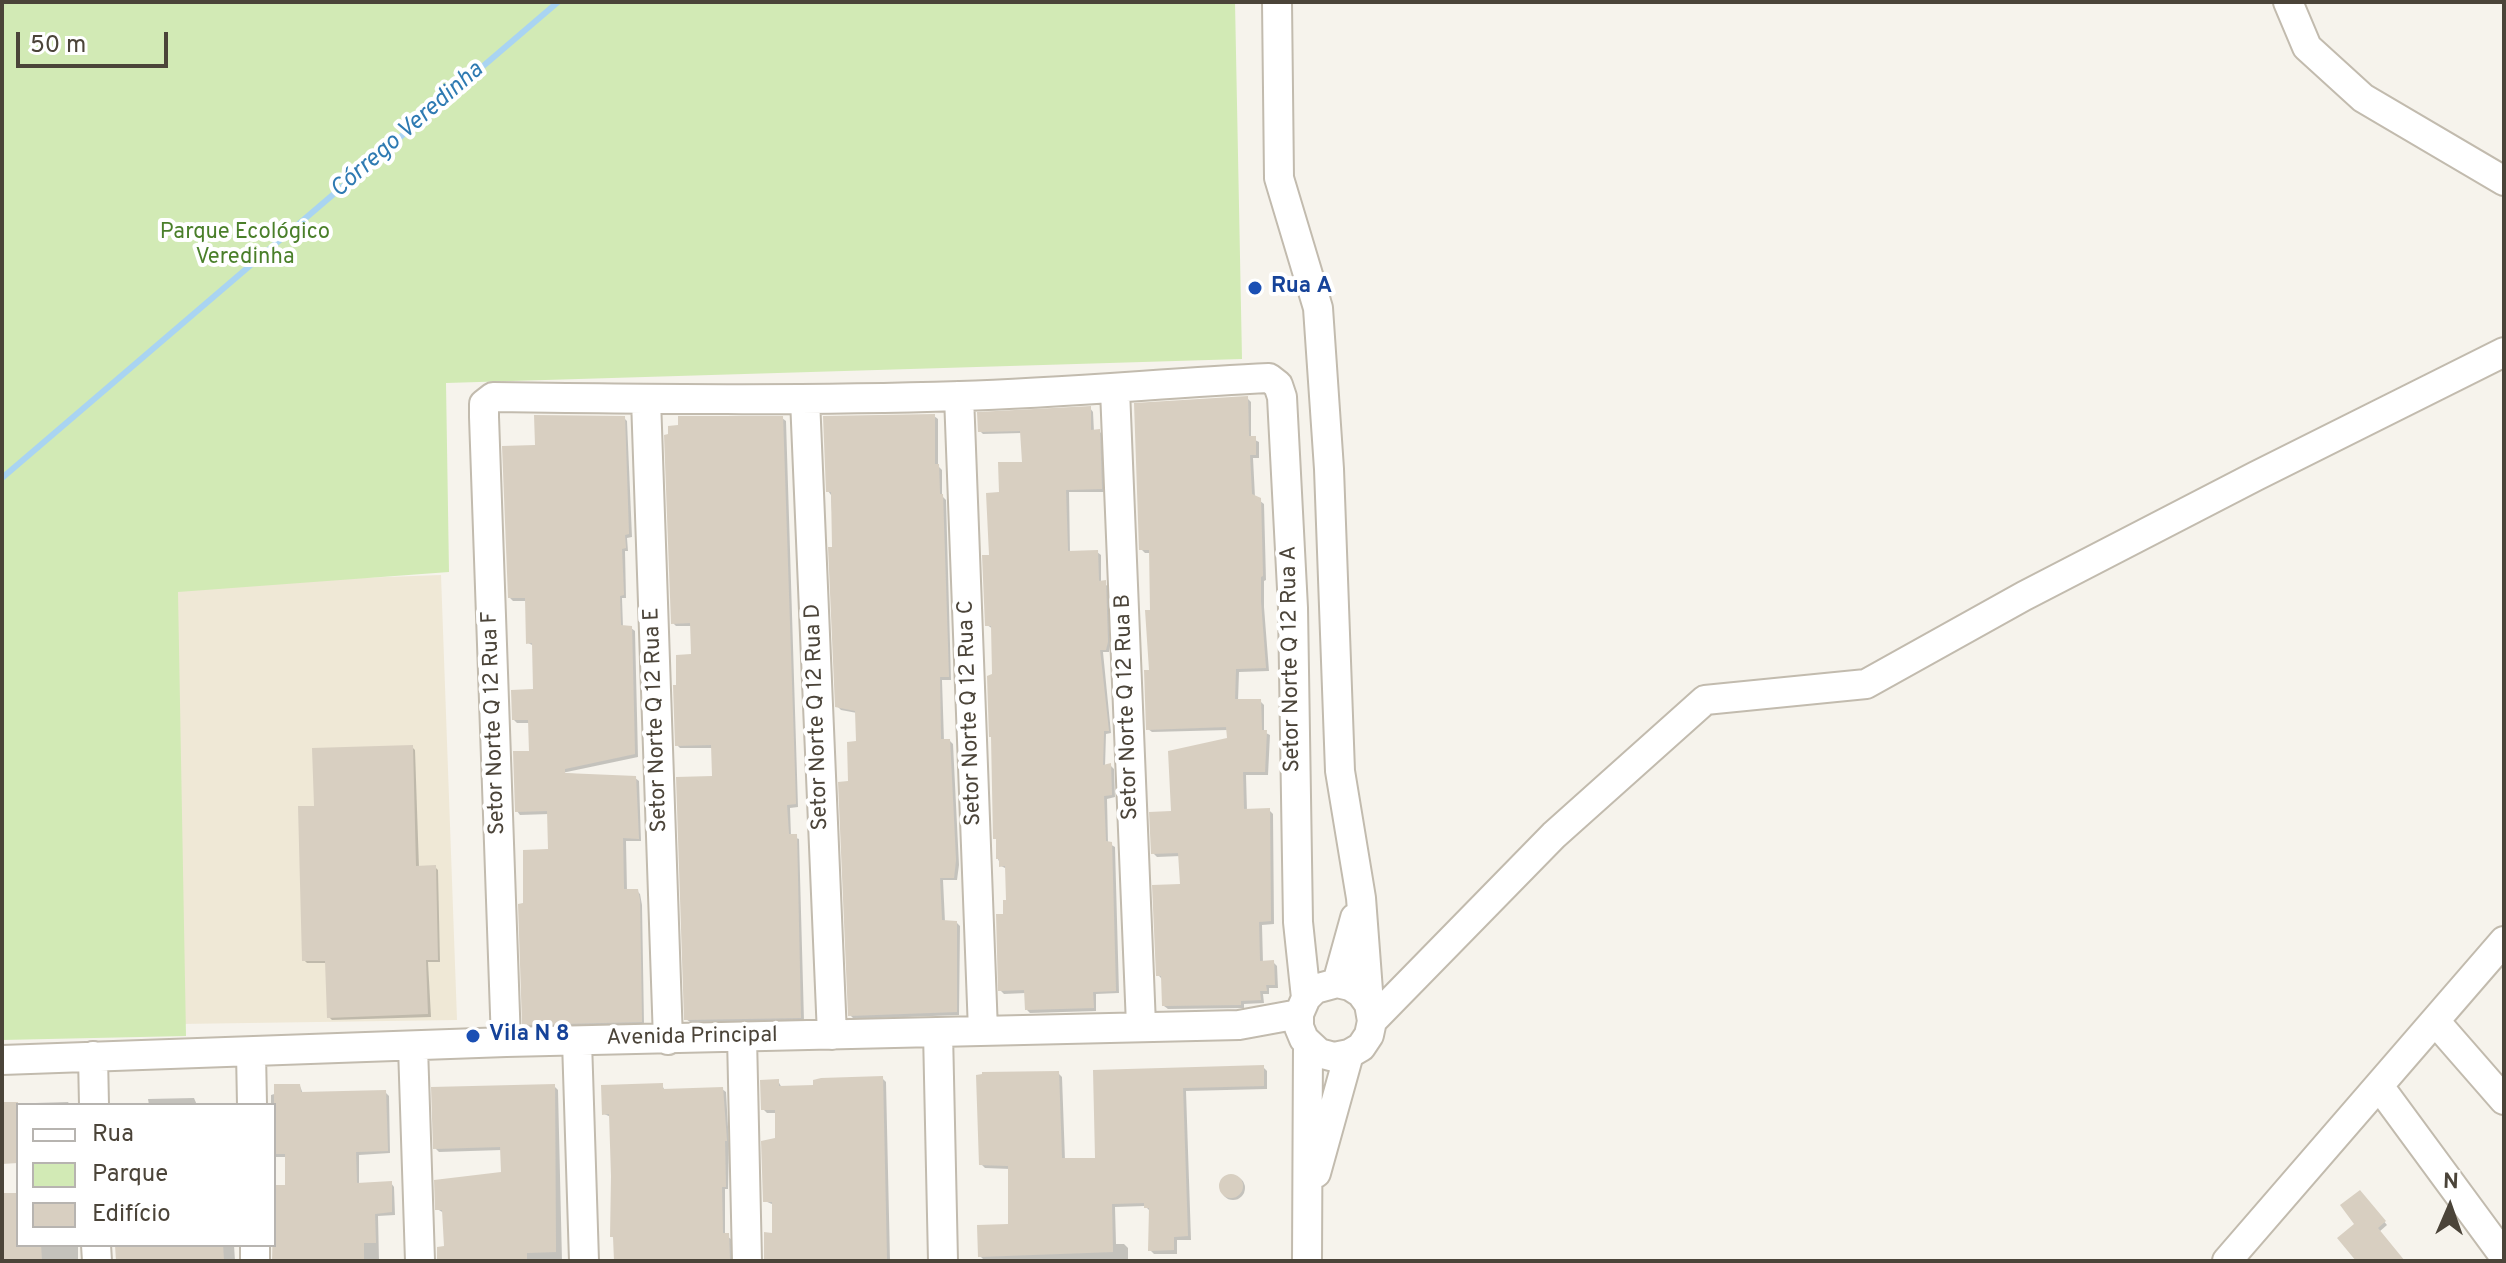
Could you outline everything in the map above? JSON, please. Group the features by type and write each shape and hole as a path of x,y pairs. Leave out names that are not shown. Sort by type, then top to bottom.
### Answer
{"street":[{"path":"1277,2 1279,178 1318,308 1329,469 1340,771 1361,898 1370,1012 1369,1035 1361,1047 1349,1054 1305,1213"},
{"path":"2288,2 2307,47 2363,98 2504,181"},
{"path":"1370,1012 1554,835 1705,700 1866,684 2038,589 2504,352"},
{"name":"Setor Norte Q 12 Rua A","path":"1115,390 1269,378 1278,385 1282,397 1293,608 1298,922 1313,1010"},
{"path":"646,399 805,399 1115,390"},
{"name":"Setor Norte Q 12 Rua B","path":"1115,390 1141,1025"},
{"name":"Setor Norte Q 12 Rua C","path":"959,396 983,1031"},
{"name":"Setor Norte Q 12 Rua F","path":"506,1042 484,404 493,397 646,399"},
{"name":"Setor Norte Q 12 Rua E","path":"646,399 668,1040"},
{"name":"Setor Norte Q 12 Rua D","path":"805,399 832,1035"},
{"path":"1307,1261 1305,1213 1313,1010 1361,898"},
{"path":"2236,1258 2504,941"},
{"name":"Avenida Principal","path":"2,1060 506,1042 1239,1025 1313,1010 1350,986 1361,993 1370,1012"},
{"name":"Avenida Principal","path":"1313,1010 1319,1053 1334,1057 1349,1054"},
{"path":"2435,1021 2504,1100"},
{"path":"938,1032 943,1261"},
{"path":"742,1037 747,1261"},
{"path":"577,1041 584,1261"},
{"path":"413,1047 420,1261"},
{"path":"251,1052 252,1103"},
{"path":"93,1056 94,1103"},
{"path":"2379,1086 2504,1256"}],"shaded area":[{"path":"441,575 457,1020 179,1024 167,585"}],"green space":[{"name":"Parque Ecológico Veredinha","path":"2,2 1235,2 1242,359 446,383 449,572 178,592 186,1036 2,1040"}],"building":[{"path":"1248,396 1249,436 1256,436 1256,455 1250,455 1252,494 1261,498 1261,602 1266,668 1236,669 1235,699 1261,699 1262,730 1267,730 1265,772 1243,772 1244,809 1270,808 1271,921 1259,922 1260,961 1274,960 1275,985 1266,985 1267,991 1260,991 1261,1000 1241,1001 1241,1005 1162,1006 1161,976 1156,976 1152,885 1180,884 1178,853 1151,854 1149,812 1171,811 1168,751 1227,738 1226,727 1146,730 1144,670 1149,670 1145,610 1150,610 1149,550 1139,550 1134,403"},
{"path":"1091,406 1091,430 1100,429 1102,489 1066,490 1068,551 1098,550 1099,581 1106,580 1108,642 1106,650 1100,650 1109,731 1104,731 1103,765 1111,763 1112,795 1104,796 1106,841 1112,842 1116,991 1093,992 1094,1008 1025,1010 1024,990 998,991 996,914 1003,914 1003,900 1006,900 1005,866 999,867 996,839 993,839 987,676 992,674 991,626 985,626 982,555 989,555 986,493 999,492 998,462 1022,462 1020,431 978,432 977,412"},
{"path":"935,414 935,464 939,464 940,494 943,494 949,677 940,677 941,739 950,739 956,860 954,878 940,878 942,920 957,921 957,1012 848,1016 838,782 848,781 847,742 856,741 855,711 835,707 828,547 832,547 831,492 826,492 823,416"},
{"path":"534,415 625,416 629,534 625,535 626,548 622,549 624,595 620,596 621,625 632,626 635,754 565,769 565,773 636,776 639,839 623,838 624,889 638,889 640,900 642,1022 522,1025 518,904 523,903 523,850 548,849 547,811 515,812 513,751 529,751 528,720 512,720 511,690 533,689 532,643 526,644 525,598 508,598 502,446 535,445"},
{"path":"678,416 783,416 796,804 787,805 789,834 797,834 801,1018 684,1020 676,777 712,776 711,745 675,746 673,685 676,685 676,655 691,654 690,623 671,624 664,435 668,434 668,426 678,425"},
{"path":"413,745 416,866 436,865 438,960 426,960 428,1014 327,1018 325,961 302,961 298,806 314,806 312,748"},
{"path":"1264,1065 1264,1086 1183,1088 1188,1236 1174,1237 1174,1250 1148,1251 1149,1208 1144,1208 1144,1203 1112,1204 1113,1252 978,1257 977,1225 1008,1224 1008,1166 979,1165 976,1075 982,1072 1059,1071 1062,1158 1095,1158 1093,1070"},
{"path":"883,1076 887,1260 764,1261 764,1232 772,1233 772,1202 763,1202 761,1141 775,1138 775,1110 761,1110 760,1080 779,1079 779,1086 813,1085 813,1080 821,1078"},
{"path":"663,1083 663,1089 723,1087 727,1141 726,1187 722,1187 723,1233 729,1233 730,1261 614,1261 613,1237 610,1237 609,1114 602,1115 601,1085"},
{"path":"274,1084 300,1084 301,1092 386,1090 388,1151 356,1152 357,1183 392,1181 392,1212 375,1214 376,1243 364,1243 364,1261 272,1261 272,1247 276,1247 276,1185 285,1185 285,1154 276,1154"},
{"path":"555,1084 556,1252 527,1253 527,1261 437,1261 437,1247 444,1246 442,1210 435,1210 434,1180 501,1172 500,1147 433,1149 431,1087"},
{"path":"2,1102 18,1102 16,1163 2,1164"},
{"path":"1231,1174 1240,1177 1243,1186 1240,1195 1231,1198 1222,1195 1219,1186 1222,1177"},
{"path":"2360,1190 2386,1221 2378,1228 2405,1261 2356,1261 2337,1238 2354,1224 2340,1205"},
{"path":"2,1193 16,1193 16,1247 41,1247 42,1261 2,1261"},
{"path":"115,1247 223,1247 224,1261 116,1261"}],"waterway":[{"name":"Córrego Veredinha","path":"2,478 558,2"}],"place":[{"name":"Rua A","path":"1255,288"},
{"name":"Vila N 8","path":"473,1036"}]}
